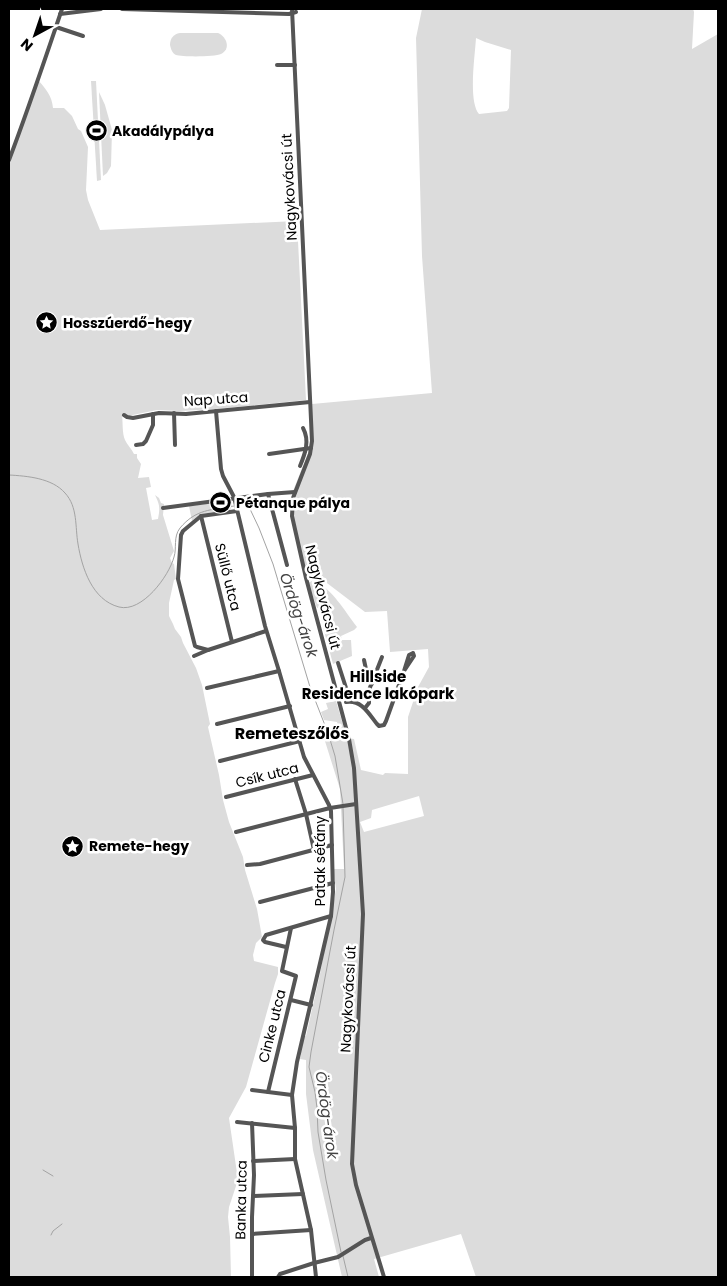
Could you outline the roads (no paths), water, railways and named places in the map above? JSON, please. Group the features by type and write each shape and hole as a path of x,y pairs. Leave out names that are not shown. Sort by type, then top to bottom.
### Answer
{"street":[{"path":"9,160 62,9"},
{"path":"60,14 101,9"},
{"path":"122,9 292,12"},
{"name":"Nagykovácsi út","path":"292,12 310,402 309,458 295,492 292,516 304,570 349,739 354,768 363,914 352,1164 371,1238 384,1277"},
{"path":"56,27 83,36"},
{"path":"277,65 295,65"},
{"name":"Nap utca","path":"124,415 133,418 164,412 186,414 216,412 310,402"},
{"name":"Patak sétány","path":"216,412 221,469 234,500 266,631 305,759 330,808 333,883 331,916 292,1095 295,1159 311,1230 316,1277"},
{"path":"174,413 175,445"},
{"path":"136,445 143,444 146,441 154,422 153,414"},
{"path":"300,466 309,449 303,428"},
{"path":"269,454 309,449"},
{"path":"163,508 295,492"},
{"path":"268,494 287,565"},
{"path":"208,650 196,646 179,581 180,538 183,531 201,516 237,511"},
{"name":"Süllő utca","path":"201,516 232,642"},
{"path":"194,656 266,631"},
{"path":"365,708 369,703 369,690 382,657"},
{"path":"364,660 367,674 372,684"},
{"path":"338,664 351,701"},
{"path":"207,688 279,670"},
{"path":"346,702 351,701 359,704 365,708 379,726 384,725 404,671"},
{"path":"217,724 290,706"},
{"path":"220,761 300,741"},
{"name":"Csík utca","path":"226,797 313,775"},
{"path":"295,779 306,814 314,850"},
{"path":"236,832 330,808 356,804"},
{"path":"247,865 260,864 332,845"},
{"path":"260,902 333,883"},
{"path":"286,947 265,942 263,938 266,934 331,916"},
{"name":"Cinke utca","path":"268,1092 296,976 282,971 286,947 292,928"},
{"path":"291,1000 311,1005"},
{"path":"252,1090 292,1095"},
{"path":"237,1122 295,1128"},
{"name":"Banka utca","path":"252,1123 252,1277"},
{"path":"253,1161 295,1159"},
{"path":"253,1196 303,1194"},
{"path":"252,1234 311,1230"},
{"path":"278,1277 280,1274 338,1257 371,1238"}],"waterway":[{"name":"Ördög-árok","path":"9,475 31,477 46,481 60,488 65,493 74,511 82,563 90,582 102,598 119,607 137,604 145,599 160,583 167,574 174,557 178,531 186,522 204,511 234,506"},
{"name":"Ördög-árok","path":"238,505 246,506 250,509 273,564 310,687 335,756 343,804"},
{"name":"Ördög-árok","path":"341,1252 326,1180 318,1132 315,1092 309,1067 345,877 343,808"},
{"path":"43,1170 53,1176"},
{"path":"51,1235 62,1224"},
{"name":"Ördög-árok","path":"343,1256 348,1277"}],"place":[{"name":"Akadálypálya","path":"96,131"},
{"name":"Hosszúerdő-hegy","path":"47,323"},
{"name":"Pétanque pálya","path":"220,503"},
{"name":"Remete-hegy","path":"73,846"}],"district":[{"name":"Hillside Residence lakópark","path":"378,684"},
{"name":"Remeteszőlős","path":"292,733"}]}
